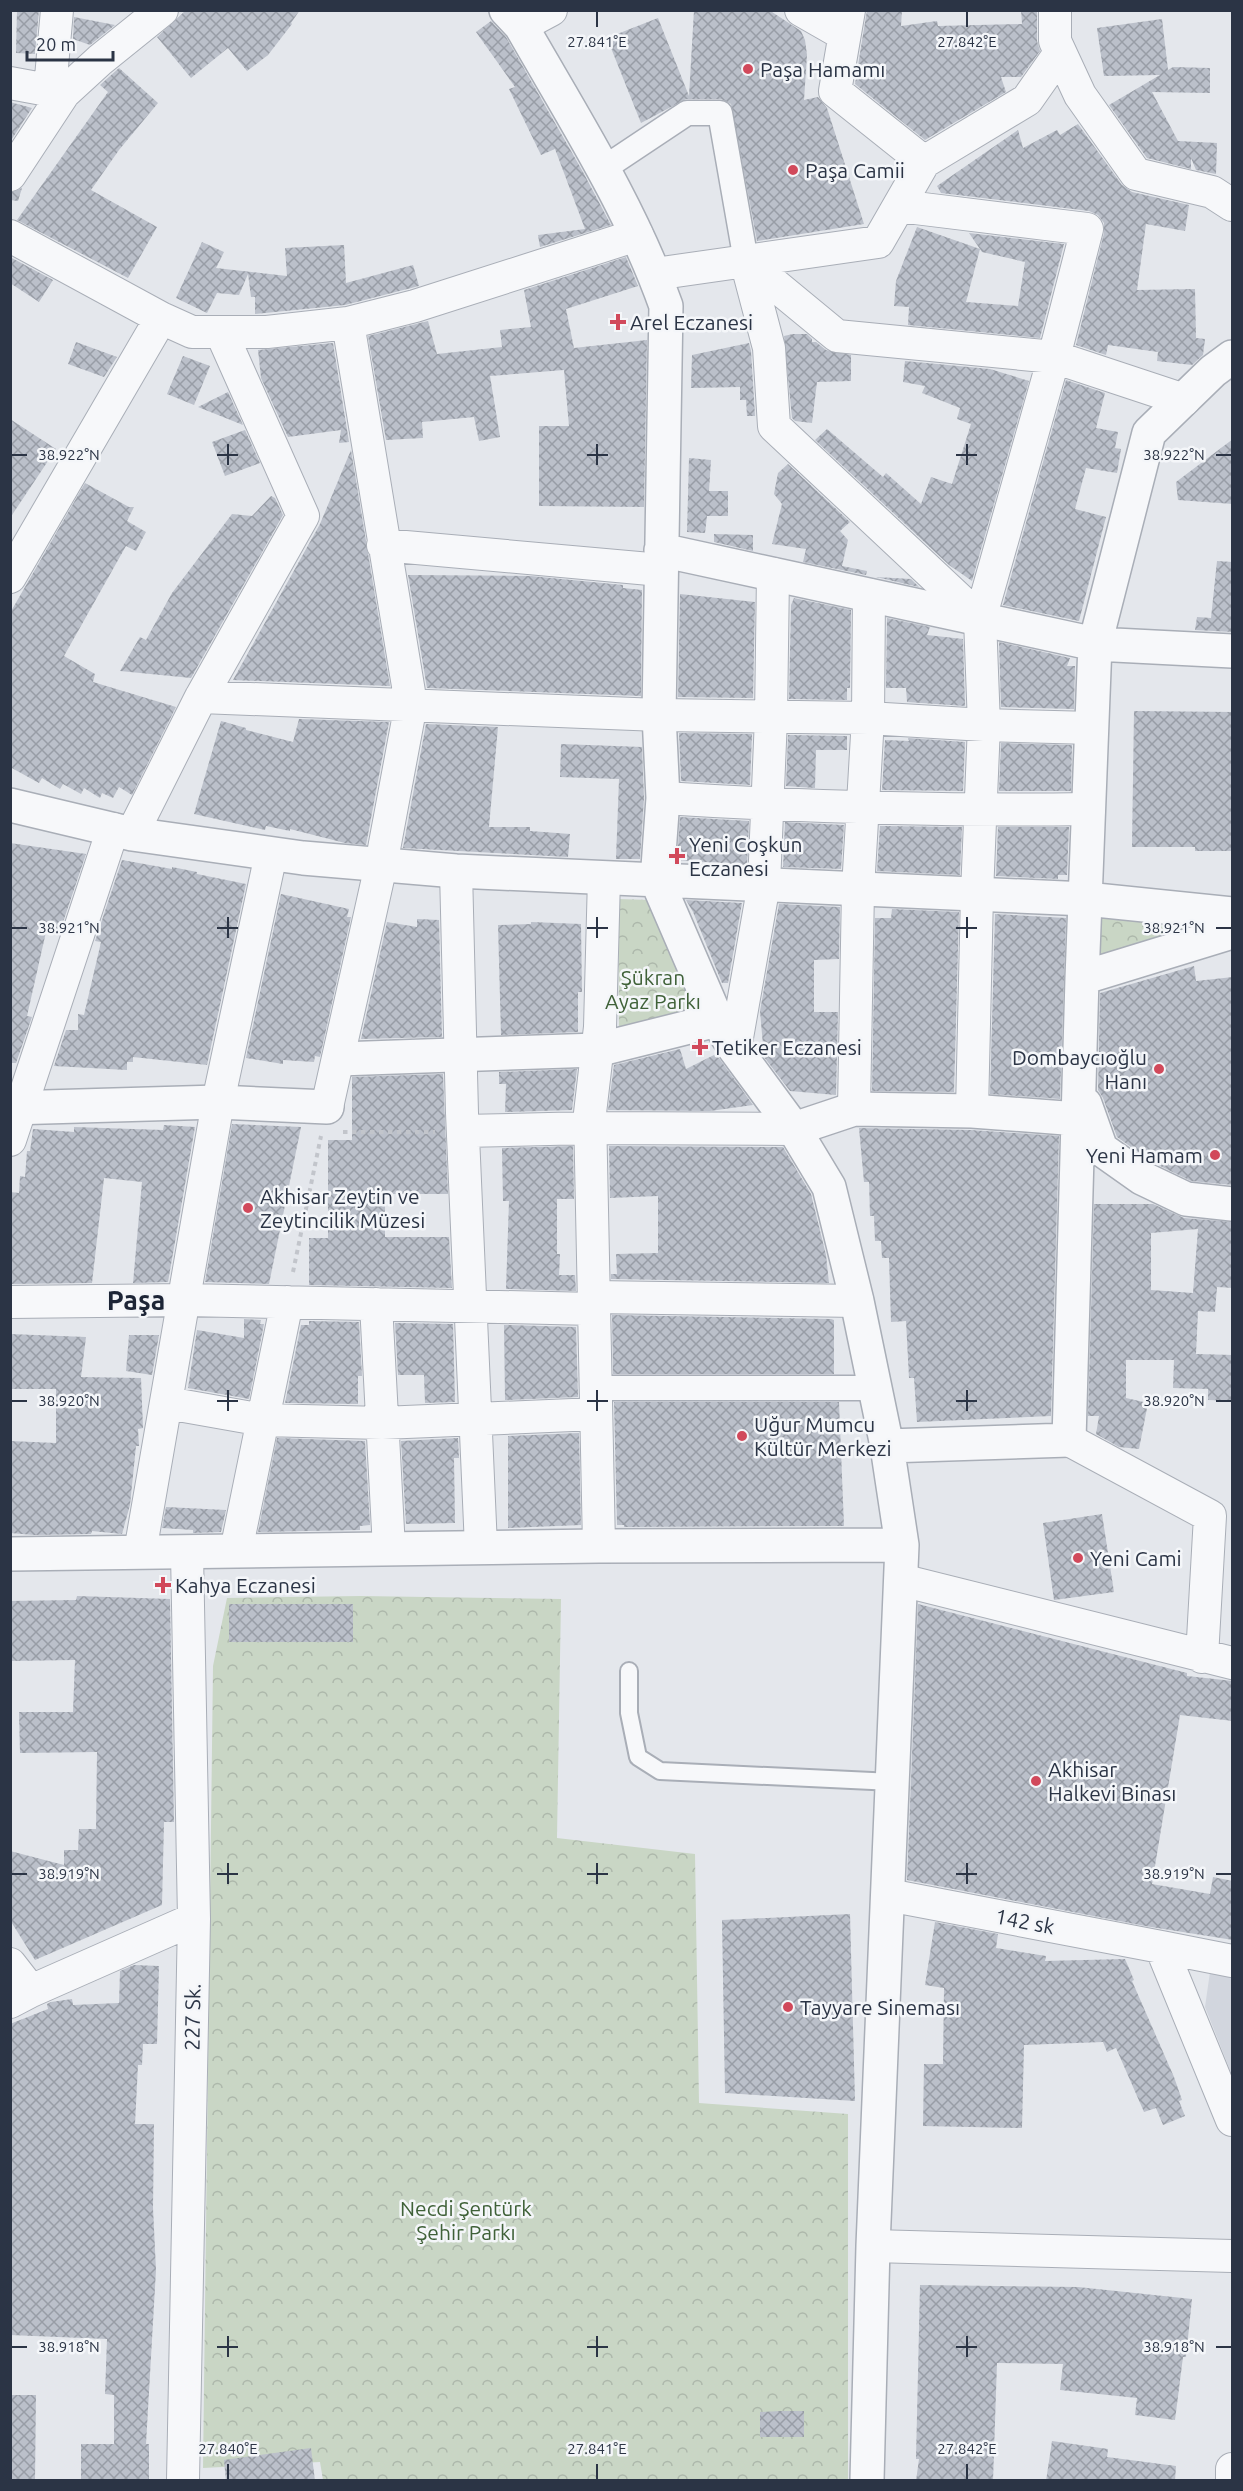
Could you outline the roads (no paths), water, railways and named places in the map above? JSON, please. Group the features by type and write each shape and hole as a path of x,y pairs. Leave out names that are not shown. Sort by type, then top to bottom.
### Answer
{"street":[{"path":"57,10 57,91"},
{"path":"10,176 57,91 162,10"},
{"path":"551,10 514,18 603,169 655,274 666,306 659,715 663,798 657,881 717,1020 735,1049 794,1129 830,1187 857,1301 887,1446 902,1545 873,2246 867,2481"},
{"path":"801,10 846,22 835,91 924,162"},
{"path":"1055,10 1055,41 1080,94 1136,174 1212,192 1233,205"},
{"path":"655,274 878,242 924,162 1027,100 1060,53"},
{"path":"10,83 57,91"},
{"path":"603,169 687,113 720,113 746,261 769,348 774,426 980,620"},
{"path":"899,206 1087,229 1054,357 980,620 984,725 972,1111"},
{"path":"10,236 161,318 192,332 267,332 348,323 415,306 637,235"},
{"path":"746,261 837,336 1054,357 1184,400"},
{"path":"10,577 161,318"},
{"path":"16,1108 218,1102 324,1120 381,865 411,704 348,323"},
{"path":"10,1140 16,1108 122,832 303,516 221,332"},
{"path":"1069,1440 1082,978 1095,644 1149,433 1213,371 1233,357"},
{"path":"383,545 661,560 773,574 1095,644 1233,651"},
{"path":"735,1049 764,884 771,718 773,574"},
{"path":"854,1109 858,889 868,718 869,595"},
{"path":"201,697 659,715 868,718 984,725 1092,728"},
{"path":"663,798 862,809 980,811 1089,809"},
{"path":"10,805 122,832 270,854 381,865 657,881 1086,898 1233,915"},
{"path":"141,1552 186,1300 218,1102 270,854"},
{"path":"456,871 460,1056 481,1547"},
{"path":"599,1546 603,1401 594,1303 590,1113 597,1050 604,878"},
{"path":"1082,978 1233,932"},
{"path":"339,1059 597,1050 717,1020"},
{"path":"463,1131 590,1128 794,1129 854,1109 972,1111 1079,1103"},
{"path":"1079,1103 1101,1149 1142,1178 1186,1199 1233,1204"},
{"path":"10,1302 186,1300 470,1306 857,1301"},
{"path":"236,1551 287,1302"},
{"path":"376,1304 390,1549"},
{"path":"167,1403 263,1420 382,1423 475,1418 603,1401 875,1388"},
{"path":"887,1446 1069,1440 1210,1516 1202,1657"},
{"path":"10,1554 481,1547 902,1545"},
{"name":"227 Sk.","path":"183,2481 194,1919 187,1553"},
{"path":"901,1580 1233,1663"},
{"name":"142 sk","path":"888,1895 1233,1961"},
{"path":"10,1964 21,1997 194,1919"},
{"path":"1161,1947 1233,2120"},
{"path":"873,2246 1233,2256"},
{"path":"1232,2481 1233,2469"}],"lane":[{"path":"629,1671 629,1713 638,1757 660,1771 893,1782"}],"place":[{"name":"Paşa Hamamı","path":"748,69"},
{"name":"Paşa Camii","path":"793,170"},
{"name":"Arel Eczanesi","path":"618,322"},
{"name":"Yeni Coşkun Eczanesi","path":"677,856"},
{"name":"Tetiker Eczanesi","path":"700,1047"},
{"name":"Dombaycıoğlu Hanı","path":"1159,1069"},
{"name":"Yeni Hamam","path":"1215,1155"},
{"name":"Akhisar Zeytin ve Zeytincilik Müzesi","path":"248,1208"},
{"name":"Uğur Mumcu Kültür Merkezi","path":"742,1436"},
{"name":"Yeni Cami","path":"1078,1558"},
{"name":"Kahya Eczanesi","path":"163,1585"},
{"name":"Akhisar Halkevi Binası","path":"1036,1781"},
{"name":"Tayyare Sineması","path":"788,2007"}],"district":[{"name":"Paşa","path":"136,1300"}],"park label":[{"name":"Şükran Ayaz Parkı","path":"653,989"},
{"name":"Necdi Şentürk Şehir Parkı","path":"466,2220"}]}
